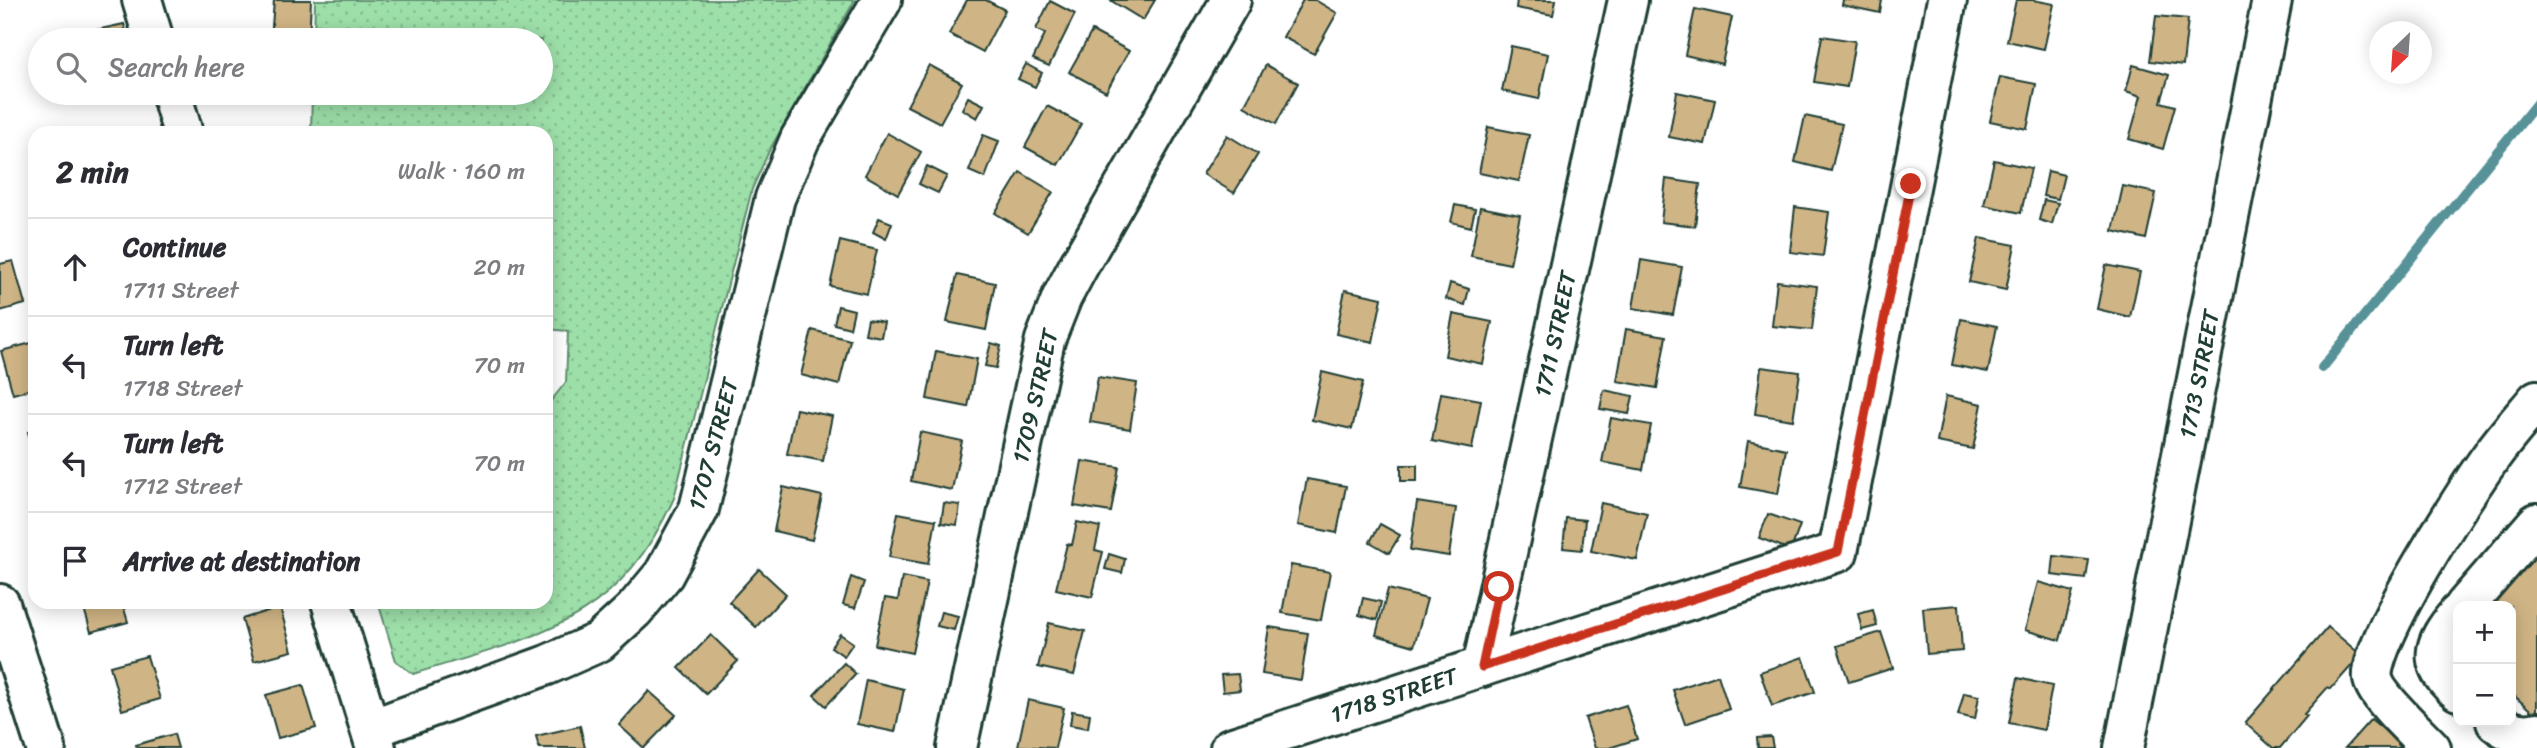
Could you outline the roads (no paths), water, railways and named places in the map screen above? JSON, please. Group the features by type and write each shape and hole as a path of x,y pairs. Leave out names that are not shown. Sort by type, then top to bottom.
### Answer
{"street":[{"path":"142,0 150,28"},
{"name":"1707 STREET","path":"374,739 599,642 634,610 664,574 699,509 775,198 800,139 882,0"},
{"name":"1709 STREET","path":"957,748 1045,340 1067,287 1231,0"},
{"name":"1711 STREET","path":"1482,667 1628,0"},
{"name":"1718 STREET","path":"1230,748 1295,738 1482,667 1838,552 1947,0"},
{"name":"1713 STREET","path":"2124,748 2272,0"},
{"path":"175,105 181,126"},
{"path":"2431,748 2379,692 2373,678 2374,662 2406,592 2442,532 2493,454 2537,400"},
{"path":"2469,601 2537,523"},
{"path":"0,604 46,748"},
{"path":"333,609 374,739"},
{"path":"2453,620 2442,633 2436,650 2438,668 2453,686"},
{"path":"2502,727 2508,732 2537,732"}],"waterway":[{"path":"2322,368 2537,103"}]}
